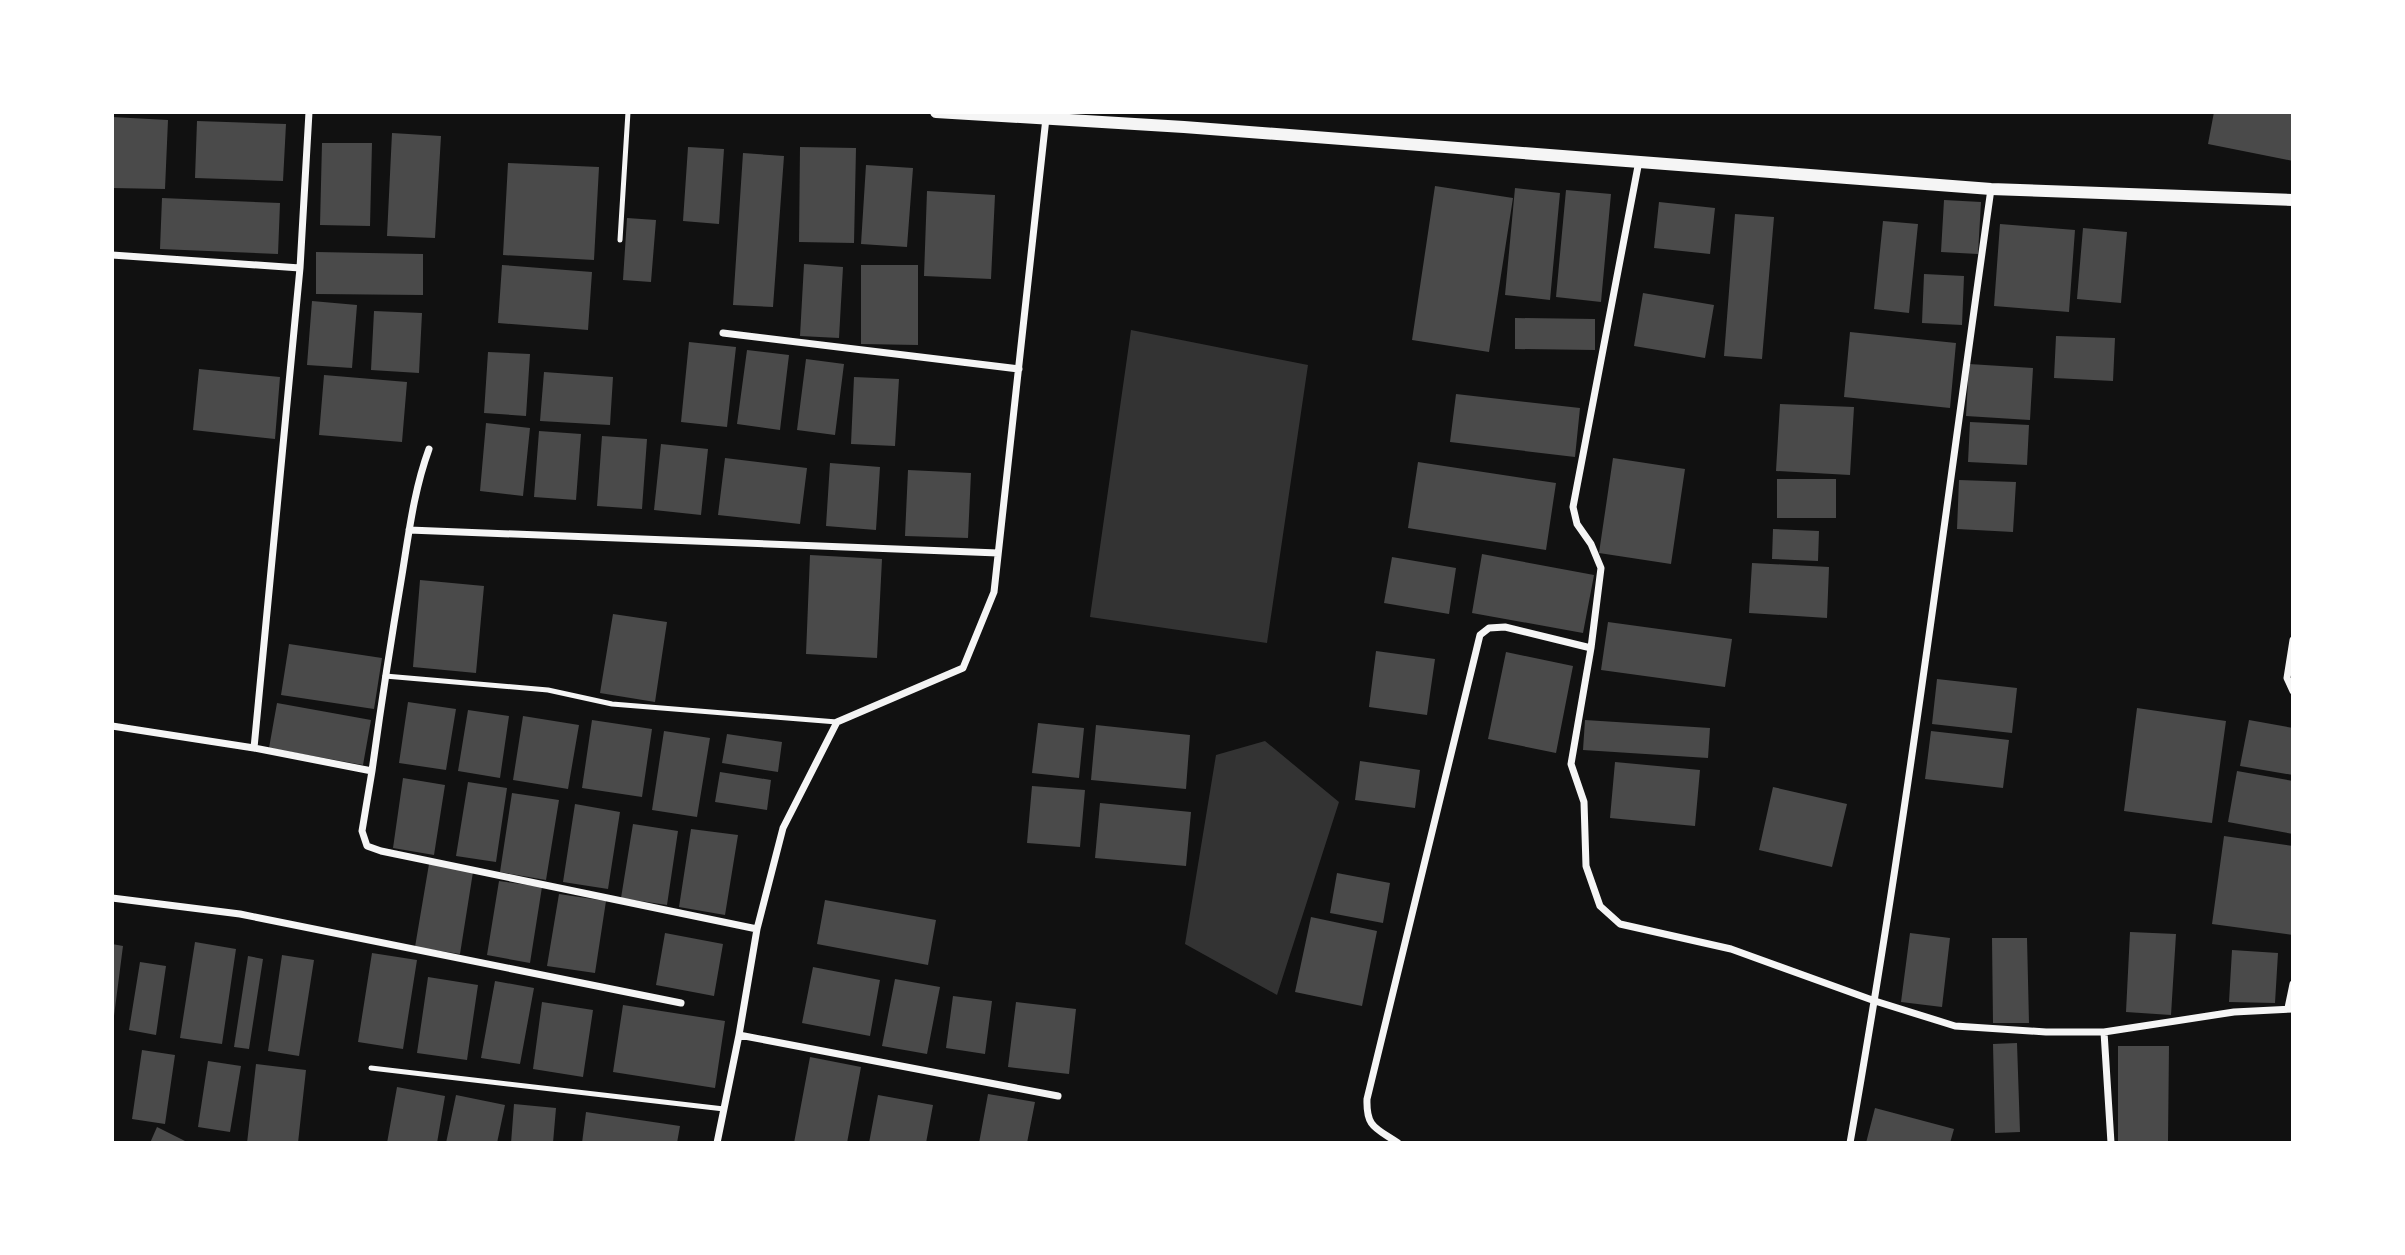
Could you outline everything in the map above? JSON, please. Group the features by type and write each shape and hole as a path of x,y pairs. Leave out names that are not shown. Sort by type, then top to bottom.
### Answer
{"street":[{"path":"254,748 300,268 309,112"},
{"path":"936,112 1184,127 1991,189 2293,200"},
{"path":"717,1143 757,929 783,828 838,722 963,668 994,592 1046,118"},
{"path":"1639,161 1573,507 1577,524 1591,544 1601,568 1591,648 1571,764 1584,802 1586,866 1600,906 1620,925 1731,949 1875,1001 1955,1026 2046,1032 2104,1032 2183,1019 2290,1008 2293,984"},
{"path":"1850,1143 1875,1001 1991,189"},
{"path":"112,255 300,268"},
{"path":"723,333 1018,369"},
{"path":"429,449 418,478 385,676 362,831 367,846 381,852 757,929"},
{"path":"409,530 998,553"},
{"path":"1398,1143 1375,1128 1366,1116 1367,1099 1480,635 1489,628 1505,627 1591,648"},
{"path":"2293,640 2287,678 2293,691"},
{"path":"112,726 254,748 372,771"},
{"path":"112,898 240,914 681,1003"},
{"path":"2104,1032 2111,1143"},
{"path":"739,1035 1058,1096"}],"lane":[{"path":"620,240 628,112"},
{"path":"385,676 548,690 612,704 838,722"},
{"path":"371,1068 724,1109"}],"shaded area":[{"path":"1131,330 1308,365 1267,643 1090,617"},
{"path":"1265,741 1339,802 1277,995 1185,944 1216,755"}],"building":[{"path":"2214,112 2293,112 2293,161 2208,144"},
{"path":"112,117 168,120 165,189 112,188"},
{"path":"197,121 286,124 283,181 195,178"},
{"path":"392,133 441,136 435,238 387,236"},
{"path":"322,143 372,143 370,226 320,225"},
{"path":"688,147 724,149 719,224 683,221"},
{"path":"800,147 856,148 854,243 799,242"},
{"path":"743,153 784,156 773,307 733,305"},
{"path":"508,163 599,167 594,260 503,255"},
{"path":"866,165 913,168 907,247 861,244"},
{"path":"1435,186 1513,198 1489,352 1412,340"},
{"path":"1515,188 1560,193 1550,300 1505,295"},
{"path":"1566,190 1611,194 1601,302 1556,297"},
{"path":"927,191 995,195 991,279 924,276"},
{"path":"162,198 280,203 278,254 160,249"},
{"path":"1944,200 1981,202 1978,254 1941,252"},
{"path":"1659,202 1715,208 1710,254 1654,248"},
{"path":"1735,214 1774,217 1762,359 1724,356"},
{"path":"627,218 656,220 651,282 623,280"},
{"path":"1883,221 1918,224 1909,313 1874,309"},
{"path":"2000,224 2075,230 2069,312 1994,306"},
{"path":"2083,228 2127,232 2121,303 2077,299"},
{"path":"316,252 423,254 423,295 316,294"},
{"path":"804,264 843,267 839,338 800,336"},
{"path":"502,265 592,272 588,330 498,323"},
{"path":"861,265 918,265 918,345 861,344"},
{"path":"1924,274 1964,276 1962,325 1922,323"},
{"path":"1643,293 1714,305 1705,358 1634,346"},
{"path":"312,301 357,305 352,368 307,365"},
{"path":"374,311 422,313 419,373 371,370"},
{"path":"1515,318 1595,319 1595,350 1515,349"},
{"path":"1850,332 1956,343 1950,408 1844,397"},
{"path":"2056,336 2115,338 2113,381 2054,378"},
{"path":"689,342 736,347 727,427 681,422"},
{"path":"747,350 789,355 780,430 737,424"},
{"path":"488,352 530,354 526,416 484,413"},
{"path":"806,359 844,364 835,435 797,430"},
{"path":"1969,364 2033,368 2030,420 1966,416"},
{"path":"199,369 280,377 275,439 193,430"},
{"path":"544,372 613,377 610,425 540,421"},
{"path":"324,375 407,382 402,442 319,435"},
{"path":"854,377 899,379 895,446 851,444"},
{"path":"1456,394 1580,408 1575,457 1450,442"},
{"path":"1780,404 1854,407 1850,475 1776,471"},
{"path":"1970,422 2029,425 2027,465 1968,462"},
{"path":"486,423 530,428 523,496 480,491"},
{"path":"539,431 581,434 576,500 534,497"},
{"path":"602,436 647,439 642,509 597,506"},
{"path":"661,444 708,449 701,515 654,510"},
{"path":"725,458 807,468 800,524 718,515"},
{"path":"1613,458 1685,469 1671,564 1599,553"},
{"path":"1418,462 1556,483 1546,550 1408,528"},
{"path":"830,463 880,467 876,530 826,526"},
{"path":"908,470 971,473 968,538 905,536"},
{"path":"1777,479 1836,479 1836,518 1777,518"},
{"path":"1959,480 2016,482 2013,532 1957,529"},
{"path":"1773,529 1819,531 1818,561 1772,559"},
{"path":"1482,554 1594,575 1583,633 1472,613"},
{"path":"810,555 882,559 877,658 806,654"},
{"path":"1392,557 1456,568 1449,614 1384,603"},
{"path":"1752,563 1829,567 1827,618 1749,613"},
{"path":"420,580 484,586 476,673 413,667"},
{"path":"613,614 667,622 655,702 600,693"},
{"path":"1608,622 1732,639 1725,687 1601,670"},
{"path":"289,644 382,658 374,709 281,695"},
{"path":"1376,651 1435,659 1427,715 1369,707"},
{"path":"1506,652 1573,666 1556,753 1488,739"},
{"path":"1937,679 2017,688 2012,733 1932,724"},
{"path":"408,702 456,709 446,770 399,763"},
{"path":"277,703 371,720 363,765 269,748"},
{"path":"2137,708 2226,721 2212,823 2124,811"},
{"path":"468,710 509,716 500,778 458,771"},
{"path":"523,716 579,725 568,789 513,780"},
{"path":"592,720 652,729 642,797 582,788"},
{"path":"1585,720 1710,728 1708,758 1583,750"},
{"path":"2249,720 2293,728 2293,775 2240,766"},
{"path":"1038,723 1084,728 1079,778 1032,773"},
{"path":"1096,725 1190,735 1186,789 1091,780"},
{"path":"664,731 710,738 697,817 652,810"},
{"path":"1931,731 2009,740 2003,788 1925,779"},
{"path":"727,734 782,742 778,772 722,763"},
{"path":"1360,761 1420,770 1415,808 1355,800"},
{"path":"1615,762 1700,770 1695,826 1610,818"},
{"path":"2237,771 2293,781 2293,834 2228,822"},
{"path":"720,772 771,780 767,810 715,802"},
{"path":"403,778 445,785 434,855 393,848"},
{"path":"468,782 507,788 496,862 456,856"},
{"path":"1032,786 1085,790 1080,847 1027,843"},
{"path":"1773,787 1847,804 1832,867 1759,850"},
{"path":"512,793 559,800 546,880 500,872"},
{"path":"1100,803 1191,812 1186,866 1095,858"},
{"path":"575,804 620,812 608,889 563,882"},
{"path":"633,824 678,831 667,905 621,898"},
{"path":"691,829 738,835 725,915 679,907"},
{"path":"2224,836 2293,846 2293,935 2212,924"},
{"path":"429,864 473,872 460,954 415,947"},
{"path":"1337,873 1390,883 1383,923 1330,913"},
{"path":"499,881 542,887 530,963 487,955"},
{"path":"559,894 606,901 595,973 547,966"},
{"path":"825,900 936,920 928,965 817,944"},
{"path":"1311,917 1377,931 1362,1006 1295,992"},
{"path":"2130,932 2176,934 2171,1015 2126,1012"},
{"path":"665,933 723,944 714,996 656,985"},
{"path":"1910,933 1950,938 1942,1007 1901,1002"},
{"path":"1992,938 2027,938 2029,1023 1993,1023"},
{"path":"195,942 236,949 222,1044 180,1038"},
{"path":"112,944 123,946 114,1016 112,1016"},
{"path":"2232,950 2278,953 2275,1003 2229,1002"},
{"path":"372,953 417,960 403,1049 358,1042"},
{"path":"282,955 314,960 299,1056 268,1051"},
{"path":"248,956 263,959 249,1049 234,1047"},
{"path":"140,962 166,966 156,1035 129,1030"},
{"path":"813,967 880,980 870,1036 802,1023"},
{"path":"428,977 478,985 467,1060 417,1053"},
{"path":"895,979 940,987 927,1054 882,1046"},
{"path":"495,981 534,988 520,1064 481,1058"},
{"path":"953,996 992,1001 985,1054 946,1048"},
{"path":"542,1002 593,1010 583,1077 533,1069"},
{"path":"1016,1002 1076,1009 1069,1074 1008,1067"},
{"path":"623,1005 725,1021 715,1088 613,1072"},
{"path":"2017,1043 2020,1132 1995,1133 1993,1044"},
{"path":"2118,1046 2169,1046 2168,1141 2118,1141"},
{"path":"142,1050 175,1055 165,1124 132,1119"},
{"path":"810,1057 861,1067 847,1143 794,1143"},
{"path":"208,1061 241,1066 230,1132 198,1127"},
{"path":"256,1064 306,1070 298,1143 247,1143"},
{"path":"397,1087 445,1096 437,1143 387,1143"},
{"path":"988,1094 1035,1102 1027,1143 979,1143"},
{"path":"456,1095 505,1105 497,1143 446,1143"},
{"path":"878,1095 933,1105 926,1143 869,1143"},
{"path":"514,1104 556,1108 553,1143 511,1143"},
{"path":"1875,1108 1954,1129 1950,1143 1866,1143"},
{"path":"586,1112 680,1126 677,1143 582,1143"},
{"path":"157,1127 189,1143 150,1143"}]}
